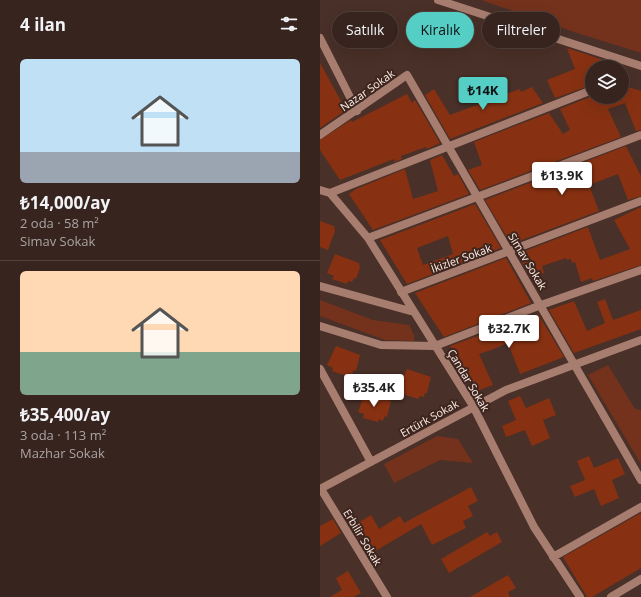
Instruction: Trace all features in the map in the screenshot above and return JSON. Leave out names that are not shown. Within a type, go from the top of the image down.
[{"type":"street","points":[[438,0],[610,60]]},
{"type":"street","points":[[320,38],[357,111]]},
{"type":"street","points":[[629,65],[641,66]]},
{"type":"street","name":"Nazar Sokak","points":[[320,135],[357,111],[407,75]]},
{"type":"street","name":"Simav Sokak","points":[[407,75],[477,198],[575,363],[641,480]]},
{"type":"street","points":[[320,190],[330,193],[585,93]]},
{"type":"street","points":[[368,238],[641,135]]},
{"type":"street","name":"Çandar Sokak","points":[[330,193],[368,238],[473,406],[534,527],[580,597]]},
{"type":"street","name":"İkizler Sokak","points":[[401,292],[641,201]]},
{"type":"street","points":[[320,326],[381,345],[435,346],[541,305],[641,270]]},
{"type":"street","points":[[320,286],[414,312]]},
{"type":"street","name":"Ertürk Sokak","points":[[320,489],[473,406],[506,390],[575,363],[641,340]]},
{"type":"street","points":[[320,369],[371,462]]},
{"type":"street","name":"Erbilir Sokak","points":[[320,489],[387,597]]},
{"type":"street","points":[[553,556],[641,507]]},
{"type":"street","points":[[611,597],[641,579]]},
{"type":"shaded area","points":[[481,0],[641,0],[641,53],[560,27],[560,12],[516,12]]},
{"type":"shaded area","points":[[320,300],[373,320],[409,325],[414,335],[414,341],[385,340],[320,316]]},
{"type":"shaded area","points":[[608,365],[635,409],[641,410],[641,464],[588,375]]},
{"type":"shaded area","points":[[437,436],[458,439],[473,463],[440,460],[394,483],[384,464]]},
{"type":"building","points":[[567,48],[604,60],[585,60],[585,87],[555,98],[547,80],[575,69]]},
{"type":"building","points":[[320,63],[346,110],[320,128]]},
{"type":"building","points":[[532,87],[543,103],[450,139],[425,95],[434,89],[450,115],[520,89],[521,92]]},
{"type":"building","points":[[629,87],[641,91],[641,130],[636,131],[625,104],[629,104]]},
{"type":"building","points":[[407,94],[412,103],[415,100],[440,143],[427,149],[426,147],[401,156],[402,159],[392,163],[395,161],[394,159],[340,180],[320,150],[320,140],[351,120],[352,122]]},
{"type":"building","points":[[585,99],[585,104],[622,104],[608,109],[621,137],[480,190],[468,170],[482,165],[474,142],[549,113],[563,134],[570,130],[560,109]]},
{"type":"building","points":[[626,146],[641,176],[641,196],[628,200],[618,174],[589,185],[599,211],[511,244],[485,200]]},
{"type":"building","points":[[442,155],[454,176],[458,174],[469,194],[373,230],[349,194],[356,189],[405,169],[413,199],[438,191],[430,160]]},
{"type":"building","points":[[475,204],[501,248],[407,284],[380,240]],"holes":[[[448,236],[453,254],[423,265],[417,248]]]},
{"type":"building","points":[[641,207],[641,265],[593,281],[592,278],[581,282],[575,262],[572,263],[571,259],[567,260],[566,258],[542,266],[544,273],[531,278],[517,254],[588,227],[600,260],[630,249],[614,220]]},
{"type":"building","points":[[320,221],[334,226],[335,231],[328,250],[320,247]]},
{"type":"building","points":[[335,254],[359,263],[360,268],[356,279],[354,278],[352,282],[348,281],[347,284],[332,279],[334,276],[327,273]]},
{"type":"building","points":[[506,258],[531,303],[444,337],[415,293]]},
{"type":"building","points":[[605,299],[613,320],[641,310],[641,329],[574,353],[549,310],[574,301],[587,331],[605,323],[597,302]]},
{"type":"building","points":[[538,314],[564,357],[520,374],[508,343],[479,354],[493,385],[477,391],[468,372],[466,372],[450,346]]},
{"type":"building","points":[[336,346],[360,355],[356,371],[354,370],[352,374],[348,373],[347,376],[332,371],[333,368],[327,365]]},
{"type":"building","points":[[407,369],[431,377],[427,393],[425,393],[424,397],[420,396],[418,399],[397,392]]},
{"type":"building","points":[[368,393],[391,401],[387,417],[385,416],[383,421],[379,419],[378,422],[363,418],[364,414],[358,412],[364,395]]},
{"type":"building","points":[[520,396],[526,408],[549,398],[556,415],[543,420],[550,438],[532,446],[525,430],[506,437],[502,426],[516,420],[508,401]]},
{"type":"building","points":[[589,456],[594,468],[618,458],[625,474],[612,480],[619,498],[601,506],[594,489],[575,497],[570,486],[585,480],[577,461]]},
{"type":"building","points":[[471,487],[478,501],[468,506],[473,516],[463,521],[466,528],[432,545],[421,524],[372,553],[355,525],[371,515],[379,529],[400,516],[404,523]]},
{"type":"building","points":[[641,513],[641,568],[592,597],[587,597],[563,557]]},
{"type":"building","points":[[333,519],[341,533],[320,546],[320,526]]},
{"type":"building","points":[[487,532],[490,536],[497,532],[502,542],[449,573],[441,559]]},
{"type":"building","points":[[348,571],[361,593],[353,597],[330,597],[342,590],[336,578]]},
{"type":"building","points":[[508,575],[516,588],[508,592],[510,597],[470,597]]}]
